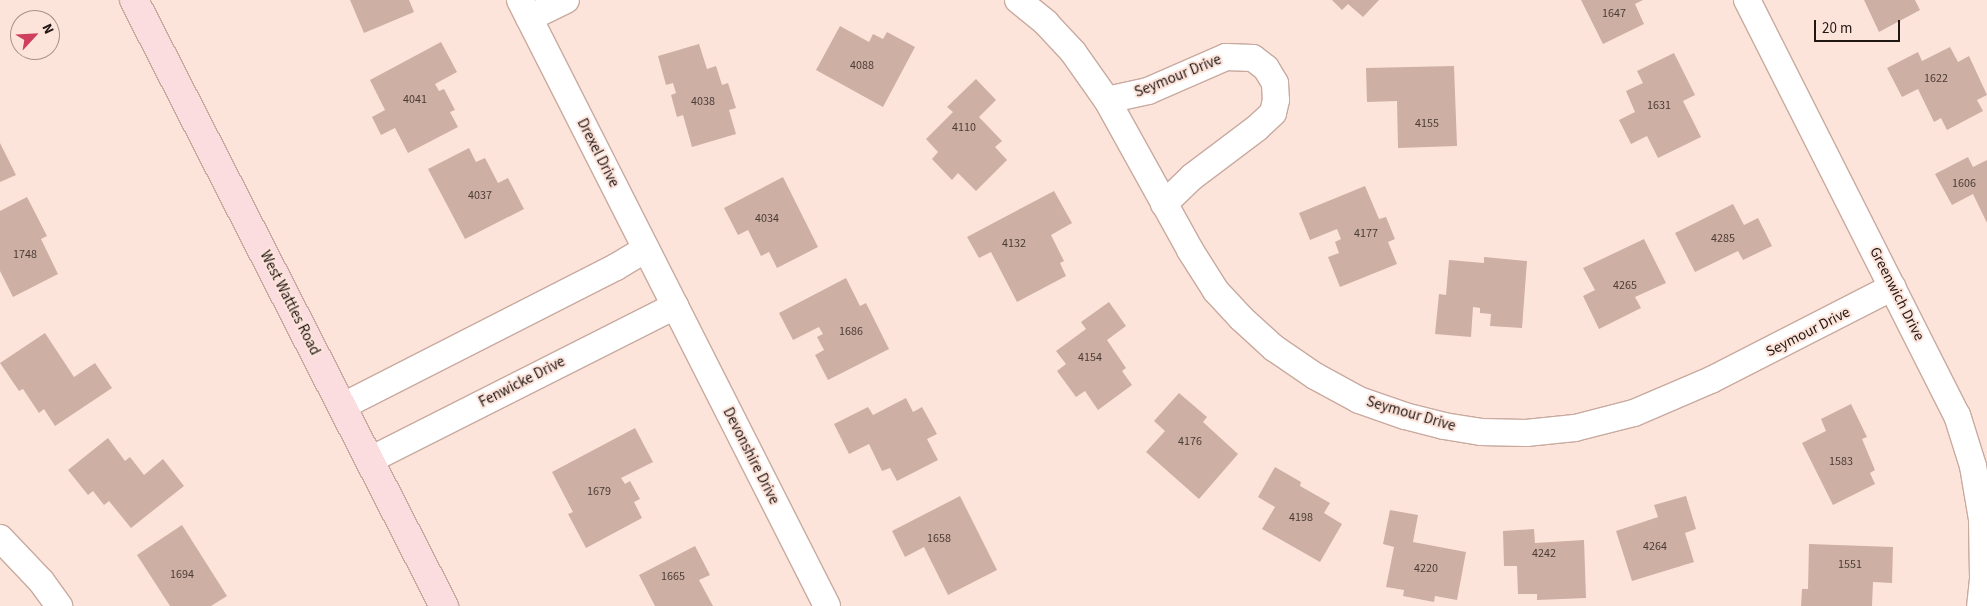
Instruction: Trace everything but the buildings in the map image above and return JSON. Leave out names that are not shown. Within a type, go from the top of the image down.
[{"type":"street","name":"West Wattles Road","points":[[134,0],[444,606]]},
{"type":"street","points":[[525,9],[566,0]]},
{"type":"street","name":"Seymour Drive","points":[[1018,0],[1046,23],[1073,52],[1107,100],[1164,204],[1216,291],[1241,318],[1274,348],[1316,376],[1359,400],[1436,424],[1481,432],[1526,433],[1575,428],[1634,413],[1711,380],[1893,287]]},
{"type":"street","name":"Greenwich Drive","points":[[1747,0],[1957,415],[1973,466],[1982,519],[1983,579],[1980,606]]},
{"type":"street","name":"Drexel Drive","points":[[525,9],[675,306]]},
{"type":"street","name":"Seymour Drive","points":[[1107,100],[1148,91],[1226,57],[1254,58],[1266,68],[1275,83],[1276,100],[1273,113],[1257,128],[1192,177],[1164,204]]},
{"type":"street","points":[[343,406],[616,267],[646,249]]},
{"type":"street","name":"Fenwicke Drive","points":[[370,460],[675,306]]},
{"type":"street","name":"Devonshire Drive","points":[[675,306],[827,606]]},
{"type":"street","points":[[0,538],[41,581],[58,606]]}]
